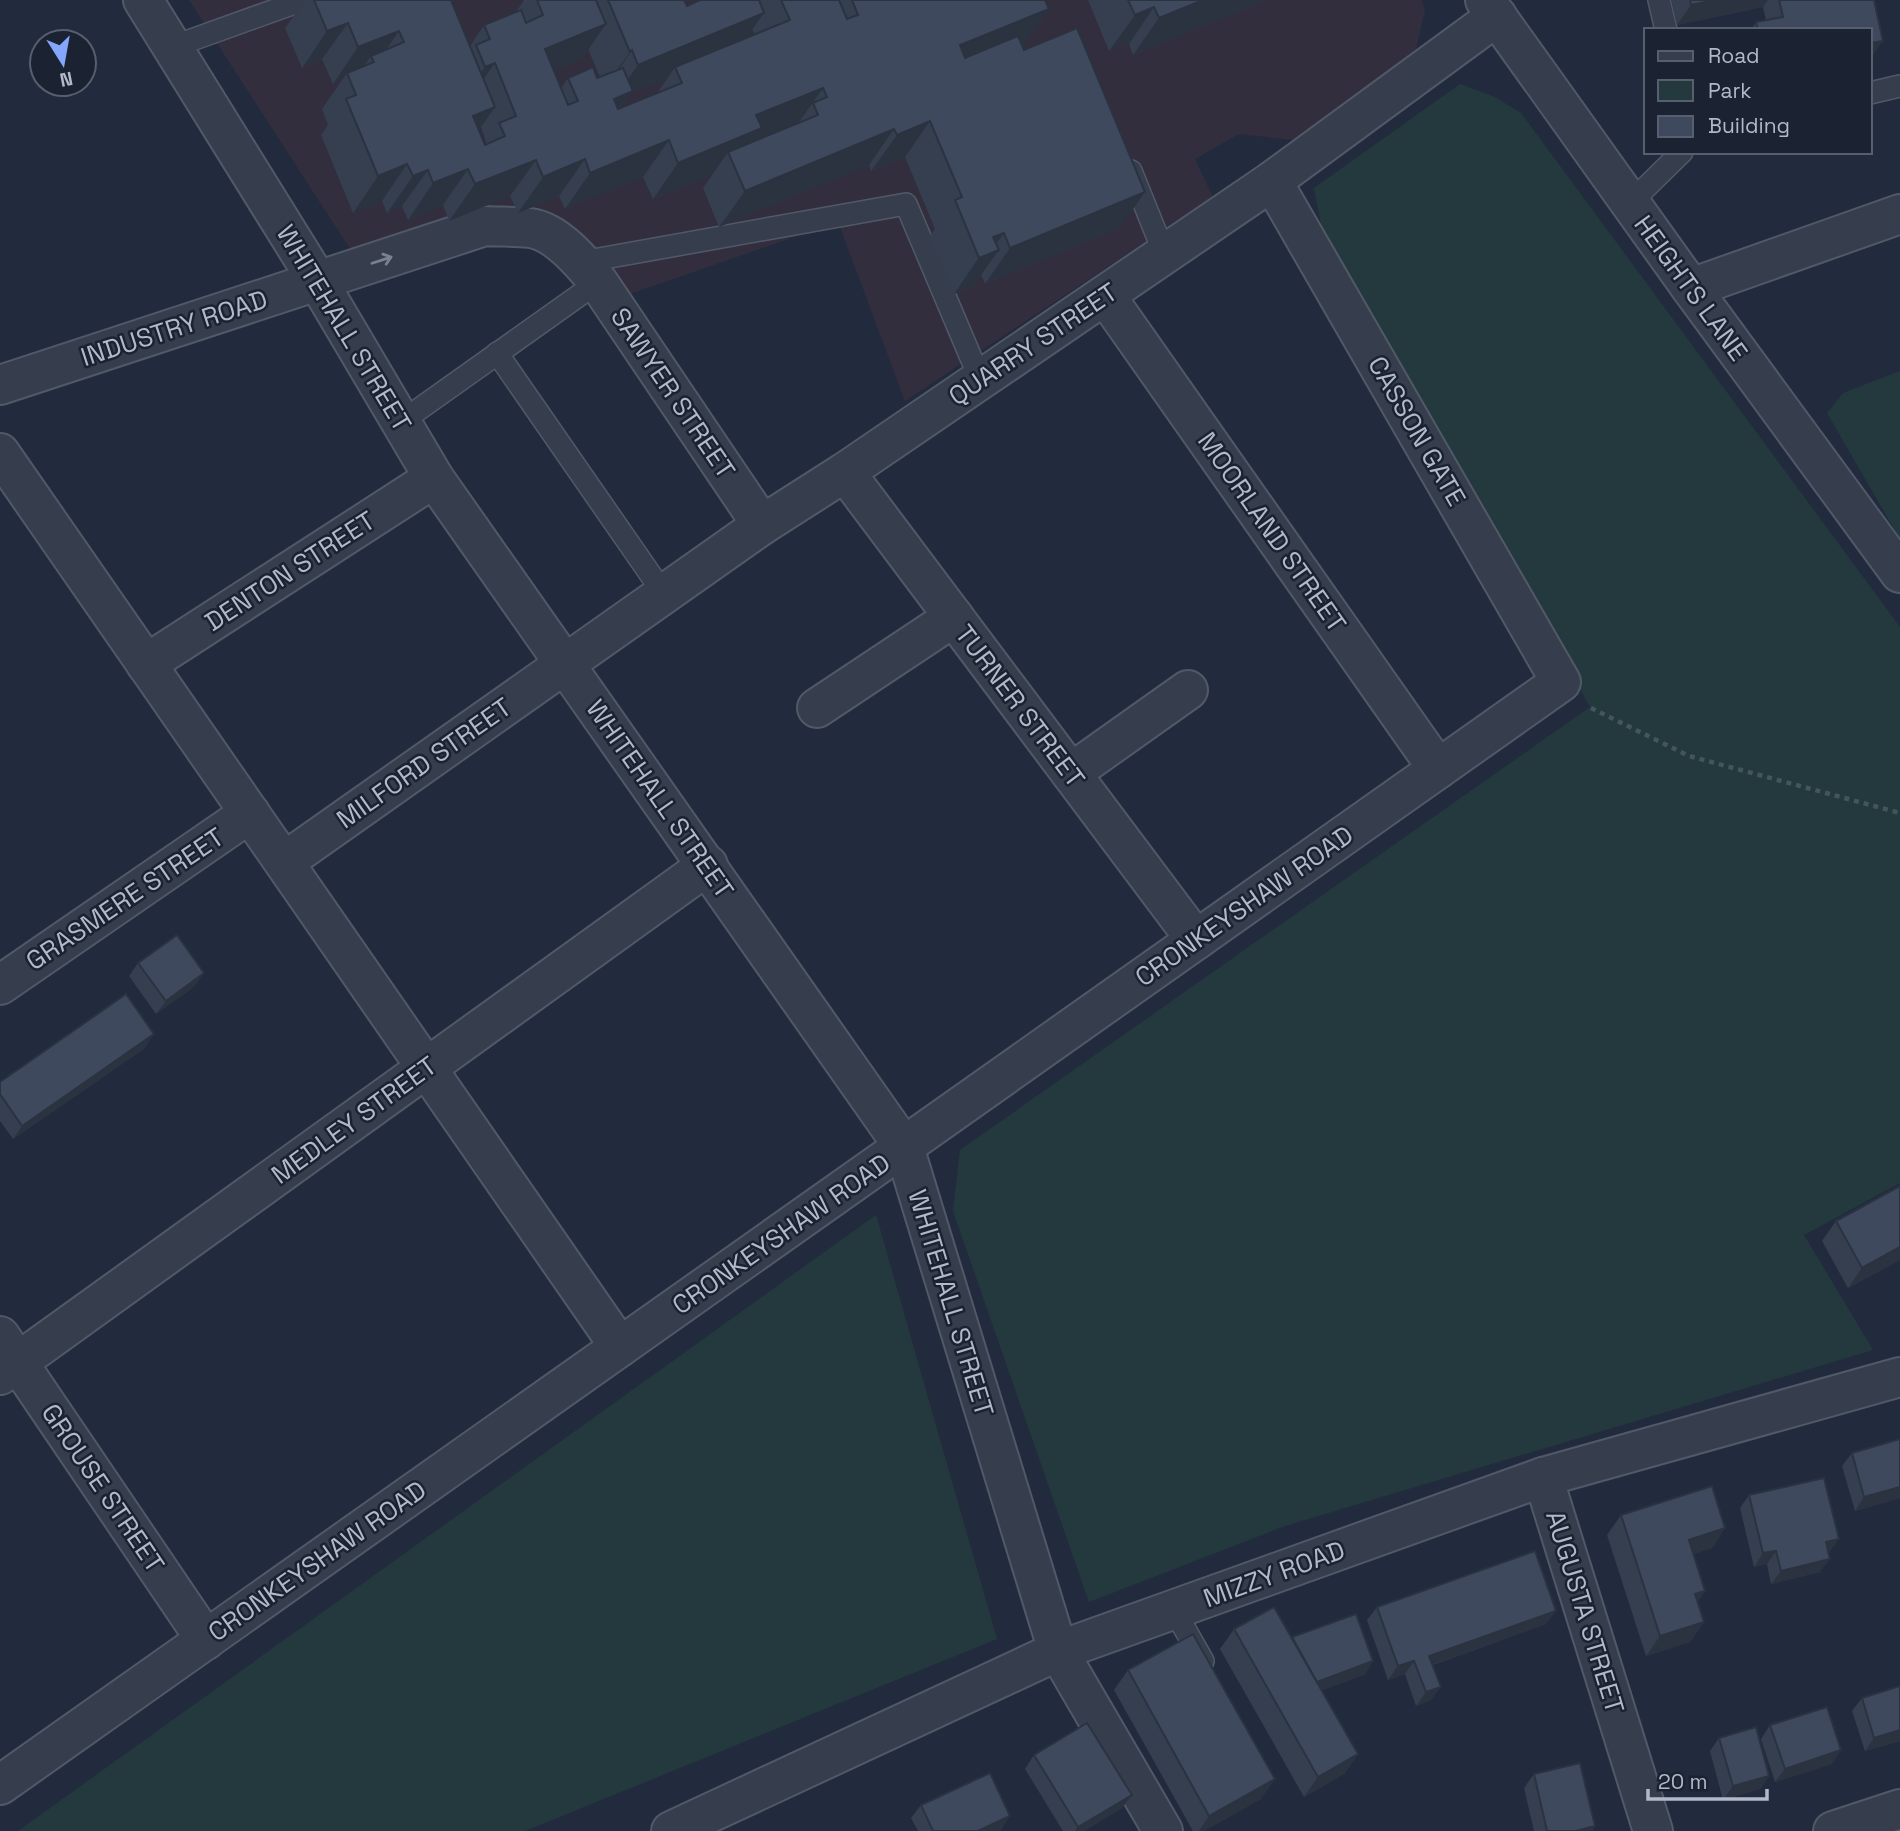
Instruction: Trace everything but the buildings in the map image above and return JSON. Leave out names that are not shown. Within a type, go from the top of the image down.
[{"type":"street","name":"WHITEHALL STREET","points":[[143,0],[317,281],[434,478],[904,1147],[1058,1651],[1163,1831]]},
{"type":"street","name":"QUARRY STREET","points":[[564,664],[762,525],[845,472],[1272,181],[1491,8]]},
{"type":"street","name":"HEIGHTS LANE","points":[[1491,8],[1690,288],[1880,542],[1900,573]]},
{"type":"street","name":"CASSON GATE","points":[[1272,181],[1561,682]]},
{"type":"street","points":[[1690,288],[1900,214]]},
{"type":"street","name":"INDUSTRY ROAD","points":[[0,385],[485,226],[533,228],[557,241],[590,272]]},
{"type":"street","name":"SAWYER STREET","points":[[590,272],[762,525]]},
{"type":"street","name":"MOORLAND STREET","points":[[1105,295],[1438,769]]},
{"type":"street","name":"TURNER STREET","points":[[845,472],[1196,940]]},
{"type":"street","points":[[6,473],[146,663],[620,1347]]},
{"type":"street","name":"DENTON STREET","points":[[146,663],[434,478]]},
{"type":"street","points":[[817,708],[954,617]]},
{"type":"street","name":"MILFORD STREET","points":[[284,862],[564,664]]},
{"type":"street","name":"CRONKEYSHAW ROAD","points":[[0,1785],[1561,682]]},
{"type":"street","points":[[1071,773],[1188,690]]},
{"type":"street","name":"GRASMERE STREET","points":[[0,985],[250,814]]},
{"type":"street","name":"MEDLEY STREET","points":[[6,1358],[427,1068],[708,865]]},
{"type":"street","name":"GROUSE STREET","points":[[6,1358],[206,1640]]},
{"type":"street","name":"MIZZY ROAD","points":[[671,1831],[1058,1651],[1543,1477],[1900,1377]]},
{"type":"street","name":"AUGUSTA STREET","points":[[1543,1477],[1653,1831]]},
{"type":"street","points":[[1833,1831],[1900,1809]]},
{"type":"lane","points":[[172,47],[303,0]]},
{"type":"lane","points":[[1659,0],[1666,28]]},
{"type":"lane","points":[[1872,93],[1900,86]]},
{"type":"lane","points":[[1124,153],[1164,253]]},
{"type":"lane","points":[[1630,203],[1680,154]]},
{"type":"lane","points":[[401,422],[497,353],[590,272],[906,204],[980,379]]},
{"type":"lane","points":[[497,353],[664,594]]},
{"type":"lane","points":[[1174,1609],[1214,1681]]},
{"type":"path","points":[[1561,682],[1590,707],[1689,756],[1900,813]]},
{"type":"shaded area","points":[[189,0],[1421,0],[1425,10],[1413,61],[1294,140],[1239,134],[1195,159],[1213,197],[905,401],[838,222],[627,295],[547,224],[367,275]]},
{"type":"green space","points":[[1460,84],[1495,97],[1521,113],[1900,627],[1900,1183],[1804,1235],[1873,1350],[1285,1526],[1089,1602],[953,1211],[960,1150],[1590,707],[1322,229],[1314,188]]},
{"type":"green space","points":[[1900,371],[1900,539],[1827,413],[1843,393]]},
{"type":"green space","points":[[876,1215],[997,1639],[525,1831],[18,1831]]}]
